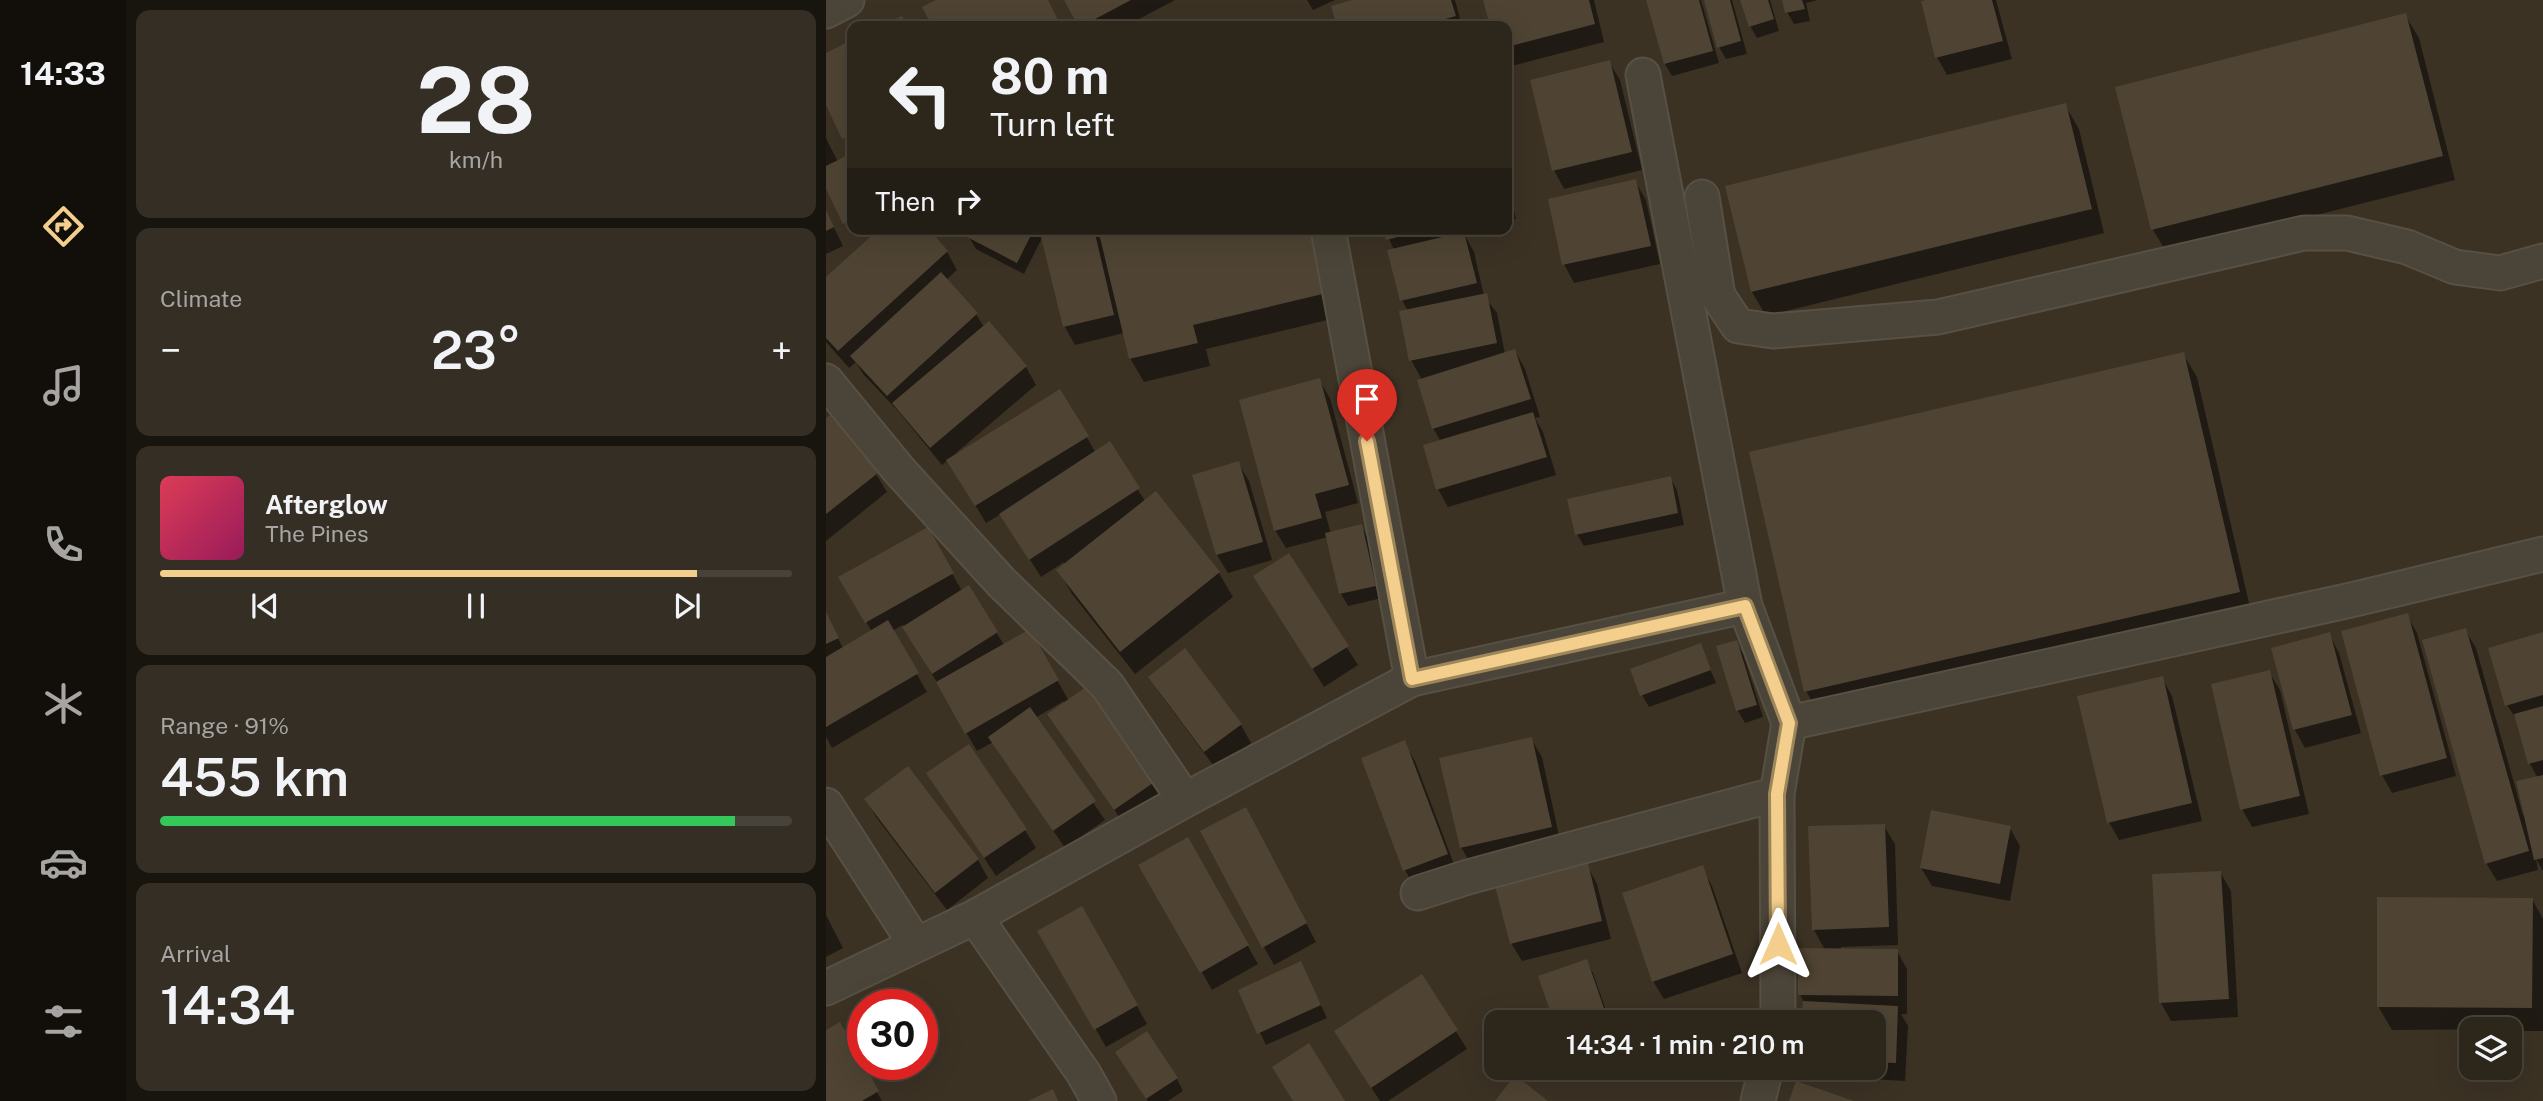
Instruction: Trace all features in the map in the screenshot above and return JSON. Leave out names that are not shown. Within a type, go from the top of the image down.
[{"type":"street","points":[[826,11],[847,0]]},
{"type":"street","points":[[1643,75],[1745,606],[1789,723],[1777,794],[1778,1010]]},
{"type":"street","points":[[1702,197],[1718,296],[1738,326],[1773,331],[1938,317],[2304,233],[2347,233],[2407,247],[2455,267],[2500,273],[2543,261]]},
{"type":"street","points":[[1329,235],[1412,679]]},
{"type":"street","points":[[826,381],[899,470],[1002,583],[1107,685],[1185,800]]},
{"type":"street","points":[[1789,723],[2351,600],[2543,554]]},
{"type":"street","points":[[826,988],[975,917],[1185,800],[1412,679],[1745,606]]},
{"type":"street","points":[[1418,893],[1468,877],[1777,794]]},
{"type":"street","points":[[826,805],[916,945]]},
{"type":"street","points":[[975,917],[1084,1074],[1099,1101]]},
{"type":"street","points":[[1758,1101],[1763,1080]]},
{"type":"building","points":[[936,0],[1048,0],[1058,21],[929,21],[922,7]]},
{"type":"building","points":[[1064,0],[1131,0],[1091,21],[1075,21]]},
{"type":"building","points":[[1352,0],[1451,0],[1456,16],[1438,21],[1336,21],[1331,6]]},
{"type":"building","points":[[1483,0],[1589,0],[1595,24],[1512,46],[1512,21],[1489,21]]},
{"type":"building","points":[[1646,0],[1699,0],[1713,51],[1664,64]]},
{"type":"building","points":[[1704,0],[1730,0],[1741,41],[1717,48]]},
{"type":"building","points":[[1740,0],[1768,0],[1774,19],[1749,27]]},
{"type":"building","points":[[1782,0],[1802,0],[1805,9],[1785,13]]},
{"type":"building","points":[[1992,0],[2003,41],[1935,58],[1921,1]]},
{"type":"building","points":[[2406,13],[2443,156],[2151,230],[2115,87]]},
{"type":"building","points":[[902,16],[904,21],[891,21]]},
{"type":"building","points":[[847,42],[847,136],[842,139],[826,105],[826,53]]},
{"type":"building","points":[[1610,60],[1632,152],[1552,171],[1530,80]]},
{"type":"building","points":[[2066,103],[2092,209],[1751,292],[1725,186]]},
{"type":"building","points":[[847,156],[847,222],[843,224],[826,189],[826,166]]},
{"type":"building","points":[[1636,179],[1651,246],[1562,265],[1548,199]]},
{"type":"building","points":[[826,210],[834,227],[826,231]]},
{"type":"building","points":[[872,235],[934,235],[948,251],[838,351],[826,338],[826,277]]},
{"type":"building","points":[[968,235],[1031,235],[1017,263],[967,237]]},
{"type":"building","points":[[1040,235],[1095,235],[1114,315],[1063,327]]},
{"type":"building","points":[[1099,235],[1313,235],[1327,293],[1193,325],[1198,343],[1129,359]]},
{"type":"building","points":[[1385,235],[1406,235],[1386,240]]},
{"type":"building","points":[[1451,235],[1465,235],[1477,283],[1400,301],[1387,250]]},
{"type":"building","points":[[941,272],[978,313],[887,396],[850,356]]},
{"type":"building","points":[[1487,293],[1497,343],[1409,361],[1399,311]]},
{"type":"building","points":[[989,321],[1027,366],[930,448],[892,403]]},
{"type":"building","points":[[1515,349],[1531,399],[1432,429],[1417,380]]},
{"type":"building","points":[[2184,352],[2240,592],[1804,692],[1749,452]]},
{"type":"building","points":[[1320,378],[1349,485],[1315,494],[1322,518],[1274,531],[1239,400]]},
{"type":"building","points":[[1060,389],[1089,436],[975,506],[946,460]]},
{"type":"building","points":[[1533,412],[1547,457],[1436,490],[1423,445]]},
{"type":"building","points":[[831,414],[878,473],[826,514],[826,418]]},
{"type":"building","points":[[1110,441],[1140,488],[1029,560],[999,514]]},
{"type":"building","points":[[1239,461],[1263,542],[1216,555],[1192,475]]},
{"type":"building","points":[[1671,476],[1678,513],[1575,535],[1567,499]]},
{"type":"building","points":[[1156,491],[1220,572],[1120,652],[1056,570]]},
{"type":"building","points":[[1362,524],[1376,586],[1339,594],[1325,533]]},
{"type":"building","points":[[928,527],[954,573],[865,623],[838,577]]},
{"type":"building","points":[[1289,553],[1349,646],[1312,669],[1253,576]]},
{"type":"building","points":[[969,585],[998,632],[932,674],[902,627]]},
{"type":"building","points":[[826,612],[839,638],[826,644]]},
{"type":"building","points":[[2408,613],[2447,758],[2380,776],[2341,631]]},
{"type":"building","points":[[888,620],[919,673],[826,727],[826,657]]},
{"type":"building","points":[[2466,628],[2529,851],[2485,864],[2422,640]]},
{"type":"building","points":[[1030,629],[1059,680],[965,734],[936,682]]},
{"type":"building","points":[[2330,632],[2352,715],[2293,730],[2271,648]]},
{"type":"building","points":[[2543,632],[2543,695],[2505,706],[2488,648]]},
{"type":"building","points":[[1737,640],[1757,705],[1736,711],[1716,646]]},
{"type":"building","points":[[1701,643],[1711,670],[1640,696],[1630,669]]},
{"type":"building","points":[[1185,648],[1242,724],[1204,752],[1148,677]]},
{"type":"building","points":[[2270,670],[2300,796],[2240,810],[2211,684]]},
{"type":"building","points":[[2163,676],[2192,803],[2107,823],[2077,696]]},
{"type":"building","points":[[1096,680],[1163,776],[1114,810],[1047,714]]},
{"type":"building","points":[[2543,706],[2543,760],[2528,764],[2514,714]]},
{"type":"building","points":[[1030,707],[1096,801],[1053,831],[988,737]]},
{"type":"building","points":[[1532,737],[1552,827],[1460,848],[1439,758]]},
{"type":"building","points":[[1405,740],[1448,854],[1403,871],[1361,758]]},
{"type":"building","points":[[969,744],[1027,829],[984,858],[926,773]]},
{"type":"building","points":[[908,766],[979,859],[935,893],[864,799]]},
{"type":"building","points":[[2543,775],[2543,858],[2534,860],[2516,781]]},
{"type":"building","points":[[1246,807],[1307,923],[1262,948],[1200,831]]},
{"type":"building","points":[[1931,810],[2011,826],[2000,884],[1920,868]]},
{"type":"building","points":[[1885,824],[1889,927],[1812,930],[1808,826]]},
{"type":"building","points":[[1188,837],[1249,945],[1200,973],[1138,865]]},
{"type":"building","points":[[1588,863],[1602,921],[1510,944],[1495,886]]},
{"type":"building","points":[[1703,865],[1733,954],[1652,982],[1622,893]]},
{"type":"building","points":[[2221,871],[2229,999],[2159,1003],[2152,874]]},
{"type":"building","points":[[2377,897],[2533,898],[2532,1008],[2377,1007]]},
{"type":"building","points":[[1082,906],[1138,1005],[1094,1030],[1037,931]]},
{"type":"building","points":[[1798,948],[1898,949],[1898,996],[1798,995]]},
{"type":"building","points":[[1587,959],[1605,1010],[1550,1010],[1538,976]]},
{"type":"building","points":[[1301,961],[1321,1005],[1257,1034],[1238,990]]},
{"type":"building","points":[[1422,974],[1458,1030],[1371,1088],[1334,1031]]},
{"type":"building","points":[[1803,1001],[1898,1006],[1896,1063],[1886,1063],[1886,1010],[1803,1010]]},
{"type":"building","points":[[840,1022],[847,1034],[847,1080],[873,1080],[879,1091],[862,1101],[826,1101],[826,1030]]},
{"type":"building","points":[[1147,1031],[1178,1078],[1146,1099],[1115,1052]]},
{"type":"building","points":[[1309,1043],[1345,1101],[1293,1101],[1272,1067]]},
{"type":"building","points":[[1511,1080],[1521,1080],[1548,1101],[1495,1101]]},
{"type":"building","points":[[1796,1081],[1854,1101],[1789,1101]]},
{"type":"building","points":[[1053,1089],[1058,1101],[1028,1101]]},
{"type":"route","points":[[1367,441],[1412,679],[1745,606],[1789,723],[1777,794],[1778,944]]}]
